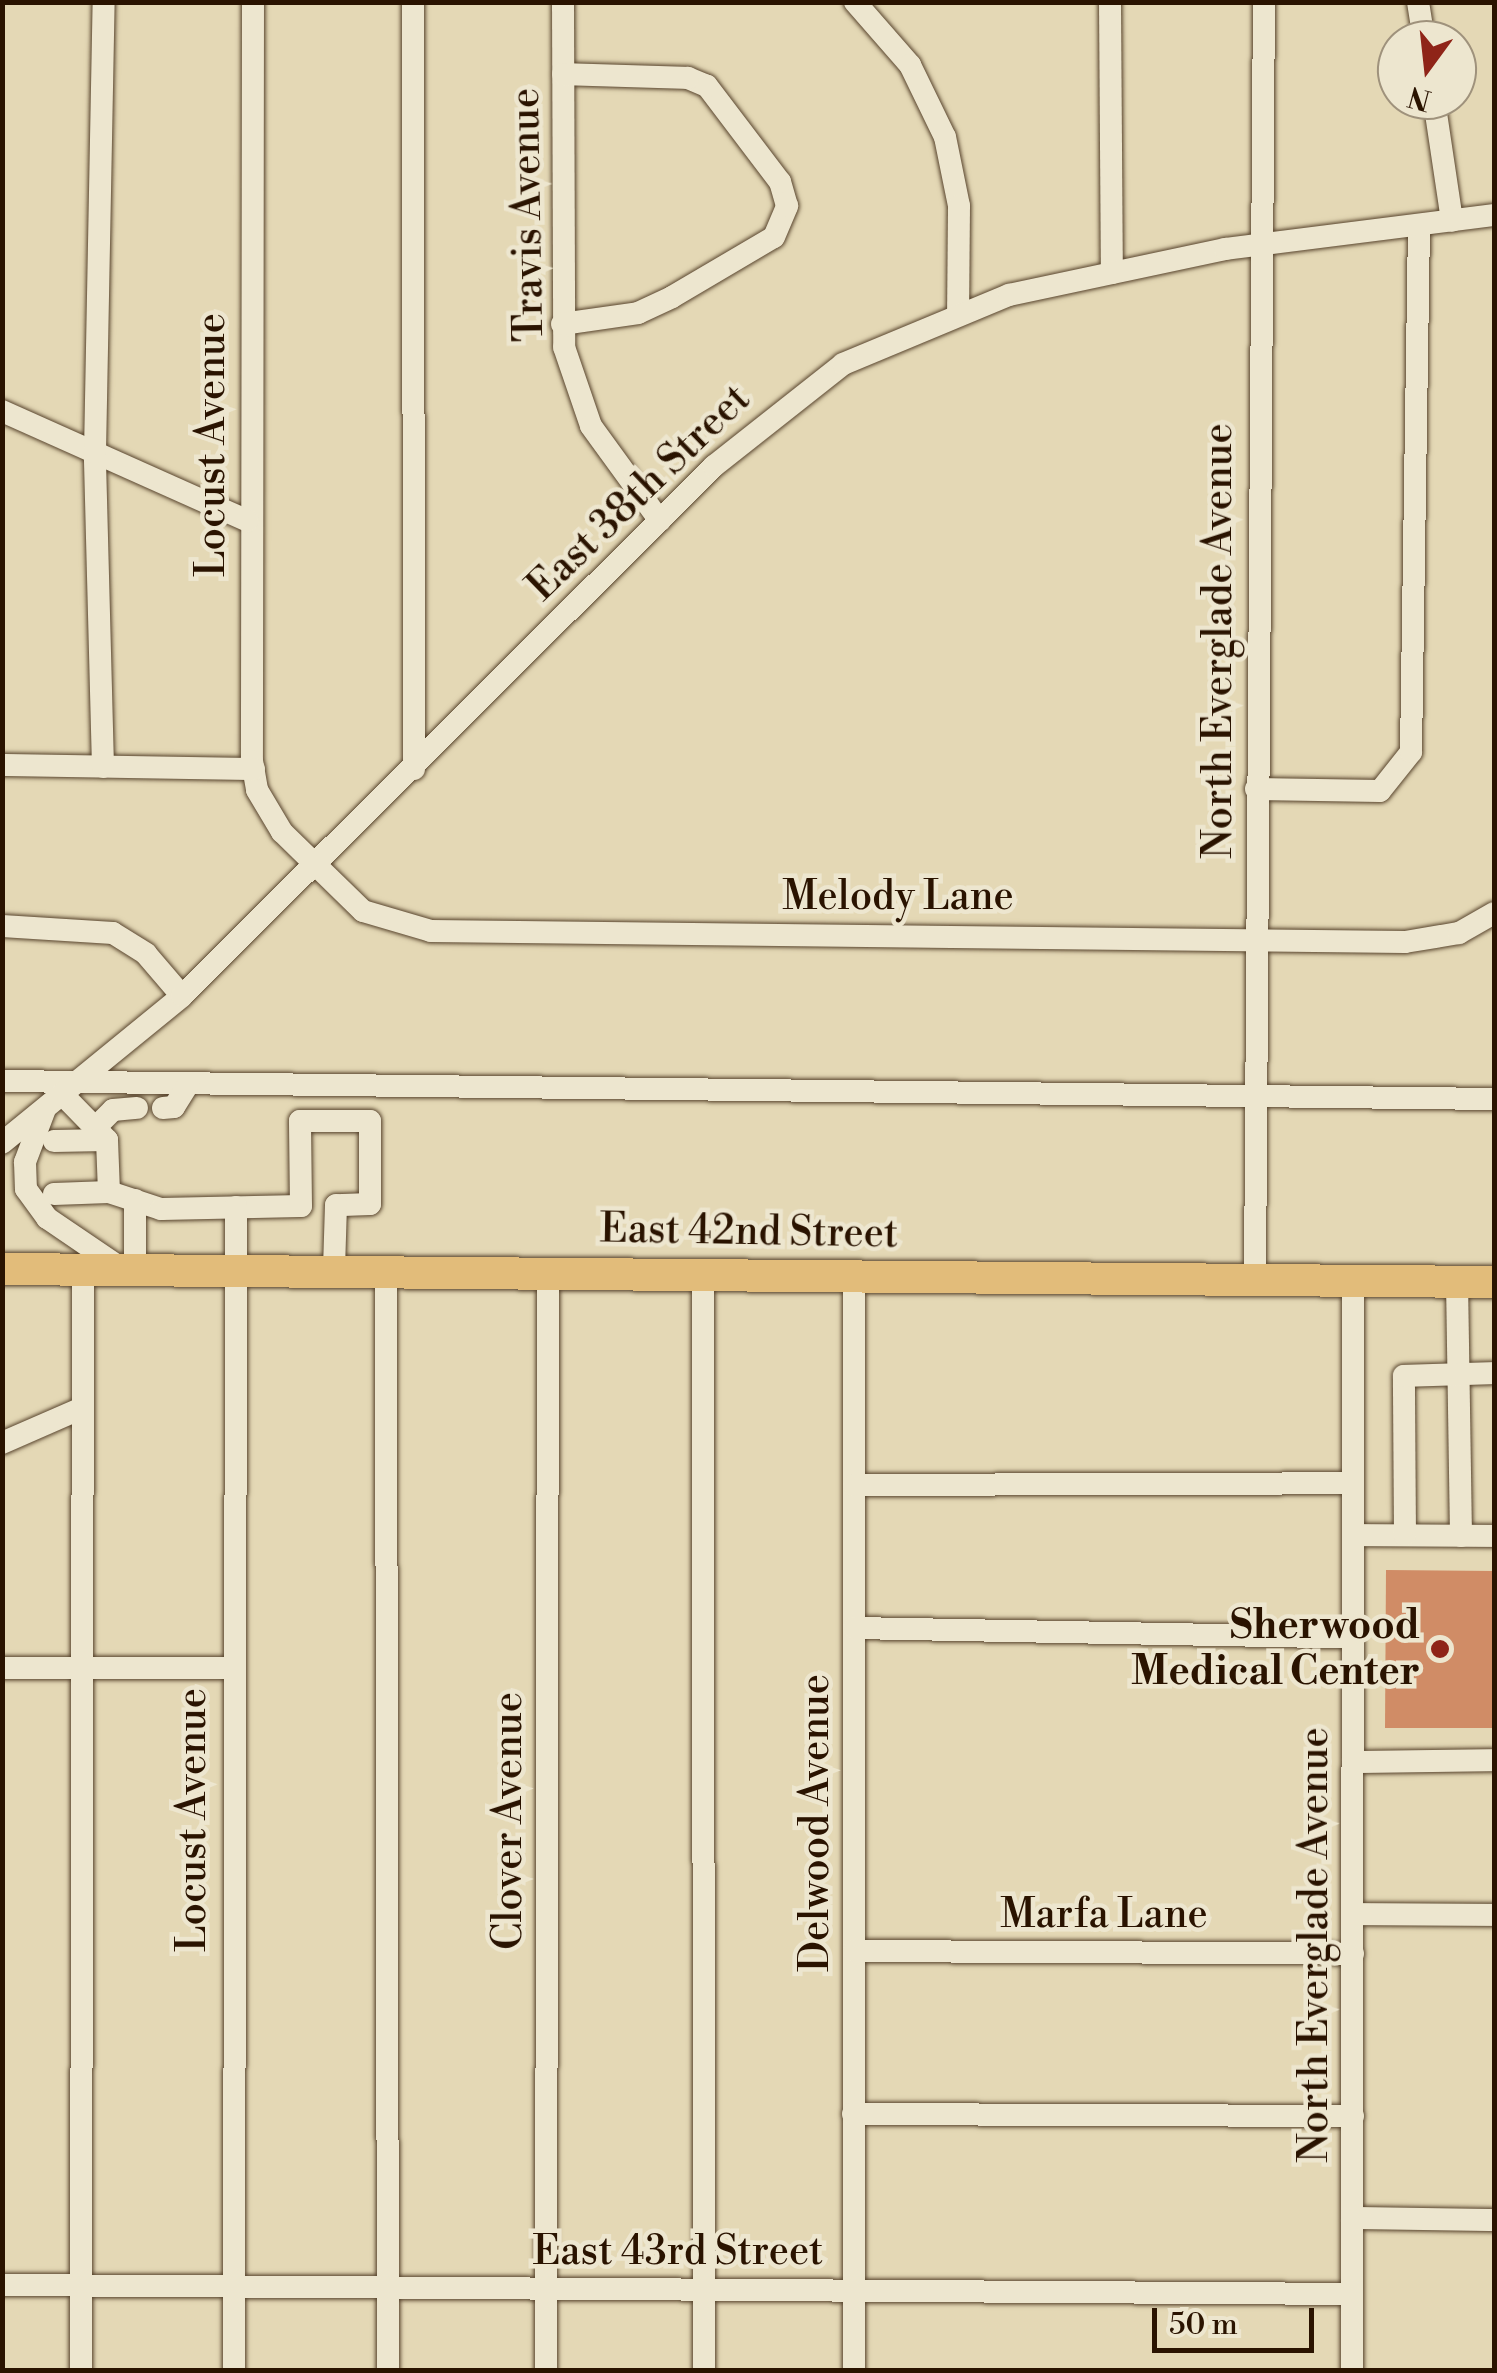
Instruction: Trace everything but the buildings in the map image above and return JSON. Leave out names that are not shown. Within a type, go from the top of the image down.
[{"type":"highway","name":"East 42nd Street","points":[[2,1269],[1494,1282]]},
{"type":"street","points":[[103,766],[95,452],[104,2]]},
{"type":"street","name":"Locust Avenue","points":[[253,2],[248,520],[254,769],[265,808],[316,867]]},
{"type":"street","points":[[413,2],[414,768]]},
{"type":"street","name":"Travis Avenue","points":[[564,2],[562,324],[574,388],[591,426],[660,521]]},
{"type":"street","points":[[855,2],[910,65],[946,137],[959,206],[958,312]]},
{"type":"street","points":[[1110,2],[1112,273]]},
{"type":"street","name":"North Everglade Avenue","points":[[1256,1280],[1258,245],[1264,2]]},
{"type":"street","points":[[562,324],[638,313],[672,296],[774,237],[787,206],[780,182],[707,86],[688,78],[563,74]]},
{"type":"street","points":[[1437,120],[1452,221]]},
{"type":"street","name":"East 38th Street","points":[[2,1143],[182,996],[760,423],[829,374],[958,312],[1112,273],[1258,245],[1494,215]]},
{"type":"street","points":[[1256,790],[1380,791],[1412,752],[1419,225]]},
{"type":"street","points":[[2,411],[248,520]]},
{"type":"street","points":[[2,765],[254,769]]},
{"type":"street","name":"Melody Lane","points":[[316,867],[377,919],[431,931],[1432,940],[1494,913]]},
{"type":"street","points":[[2,926],[114,933],[146,954],[182,996]]},
{"type":"street","points":[[2,1081],[61,1094],[119,1082],[1256,1093],[1494,1099]]},
{"type":"street","points":[[119,1082],[150,1108]]},
{"type":"street","points":[[109,1192],[101,1134],[112,1110],[174,1107],[190,1083]]},
{"type":"street","points":[[299,1084],[301,1206]]},
{"type":"street","points":[[61,1094],[101,1134]]},
{"type":"street","points":[[61,1094],[25,1162],[26,1190],[47,1218],[128,1269],[135,1200]]},
{"type":"street","points":[[54,1194],[109,1192],[161,1209],[370,1204],[370,1121],[300,1121]]},
{"type":"street","points":[[54,1142],[101,1134]]},
{"type":"street","points":[[334,1270],[336,1205]]},
{"type":"street","name":"Locust Avenue","points":[[234,2370],[230,1668],[236,1207]]},
{"type":"street","points":[[81,2370],[83,1269]]},
{"type":"street","points":[[386,1270],[388,2370]]},
{"type":"street","name":"Clover Avenue","points":[[546,2370],[548,1272]]},
{"type":"street","points":[[702,1274],[704,2370]]},
{"type":"street","name":"Delwood Avenue","points":[[854,1276],[854,2370]]},
{"type":"street","name":"North Everglade Avenue","points":[[1352,2370],[1353,1280]]},
{"type":"street","points":[[1456,1282],[1460,1536]]},
{"type":"street","points":[[1405,1536],[1403,1380],[1458,1373],[1494,1374]]},
{"type":"street","points":[[2,1443],[82,1408]]},
{"type":"street","points":[[854,1485],[1353,1483]]},
{"type":"street","points":[[1353,1535],[1494,1536]]},
{"type":"street","points":[[854,1628],[1353,1638]]},
{"type":"street","points":[[2,1668],[230,1668]]},
{"type":"street","points":[[1353,1762],[1494,1760]]},
{"type":"street","points":[[1353,1914],[1494,1915]]},
{"type":"street","name":"Marfa Lane","points":[[854,1950],[1353,1954]]},
{"type":"street","points":[[853,2114],[1353,2116]]},
{"type":"street","points":[[1352,2218],[1494,2220]]},
{"type":"street","name":"East 43rd Street","points":[[2,2285],[1352,2294]]},
{"type":"place","name":"Sherwood Medical Center","points":[[1440,1649]]}]
